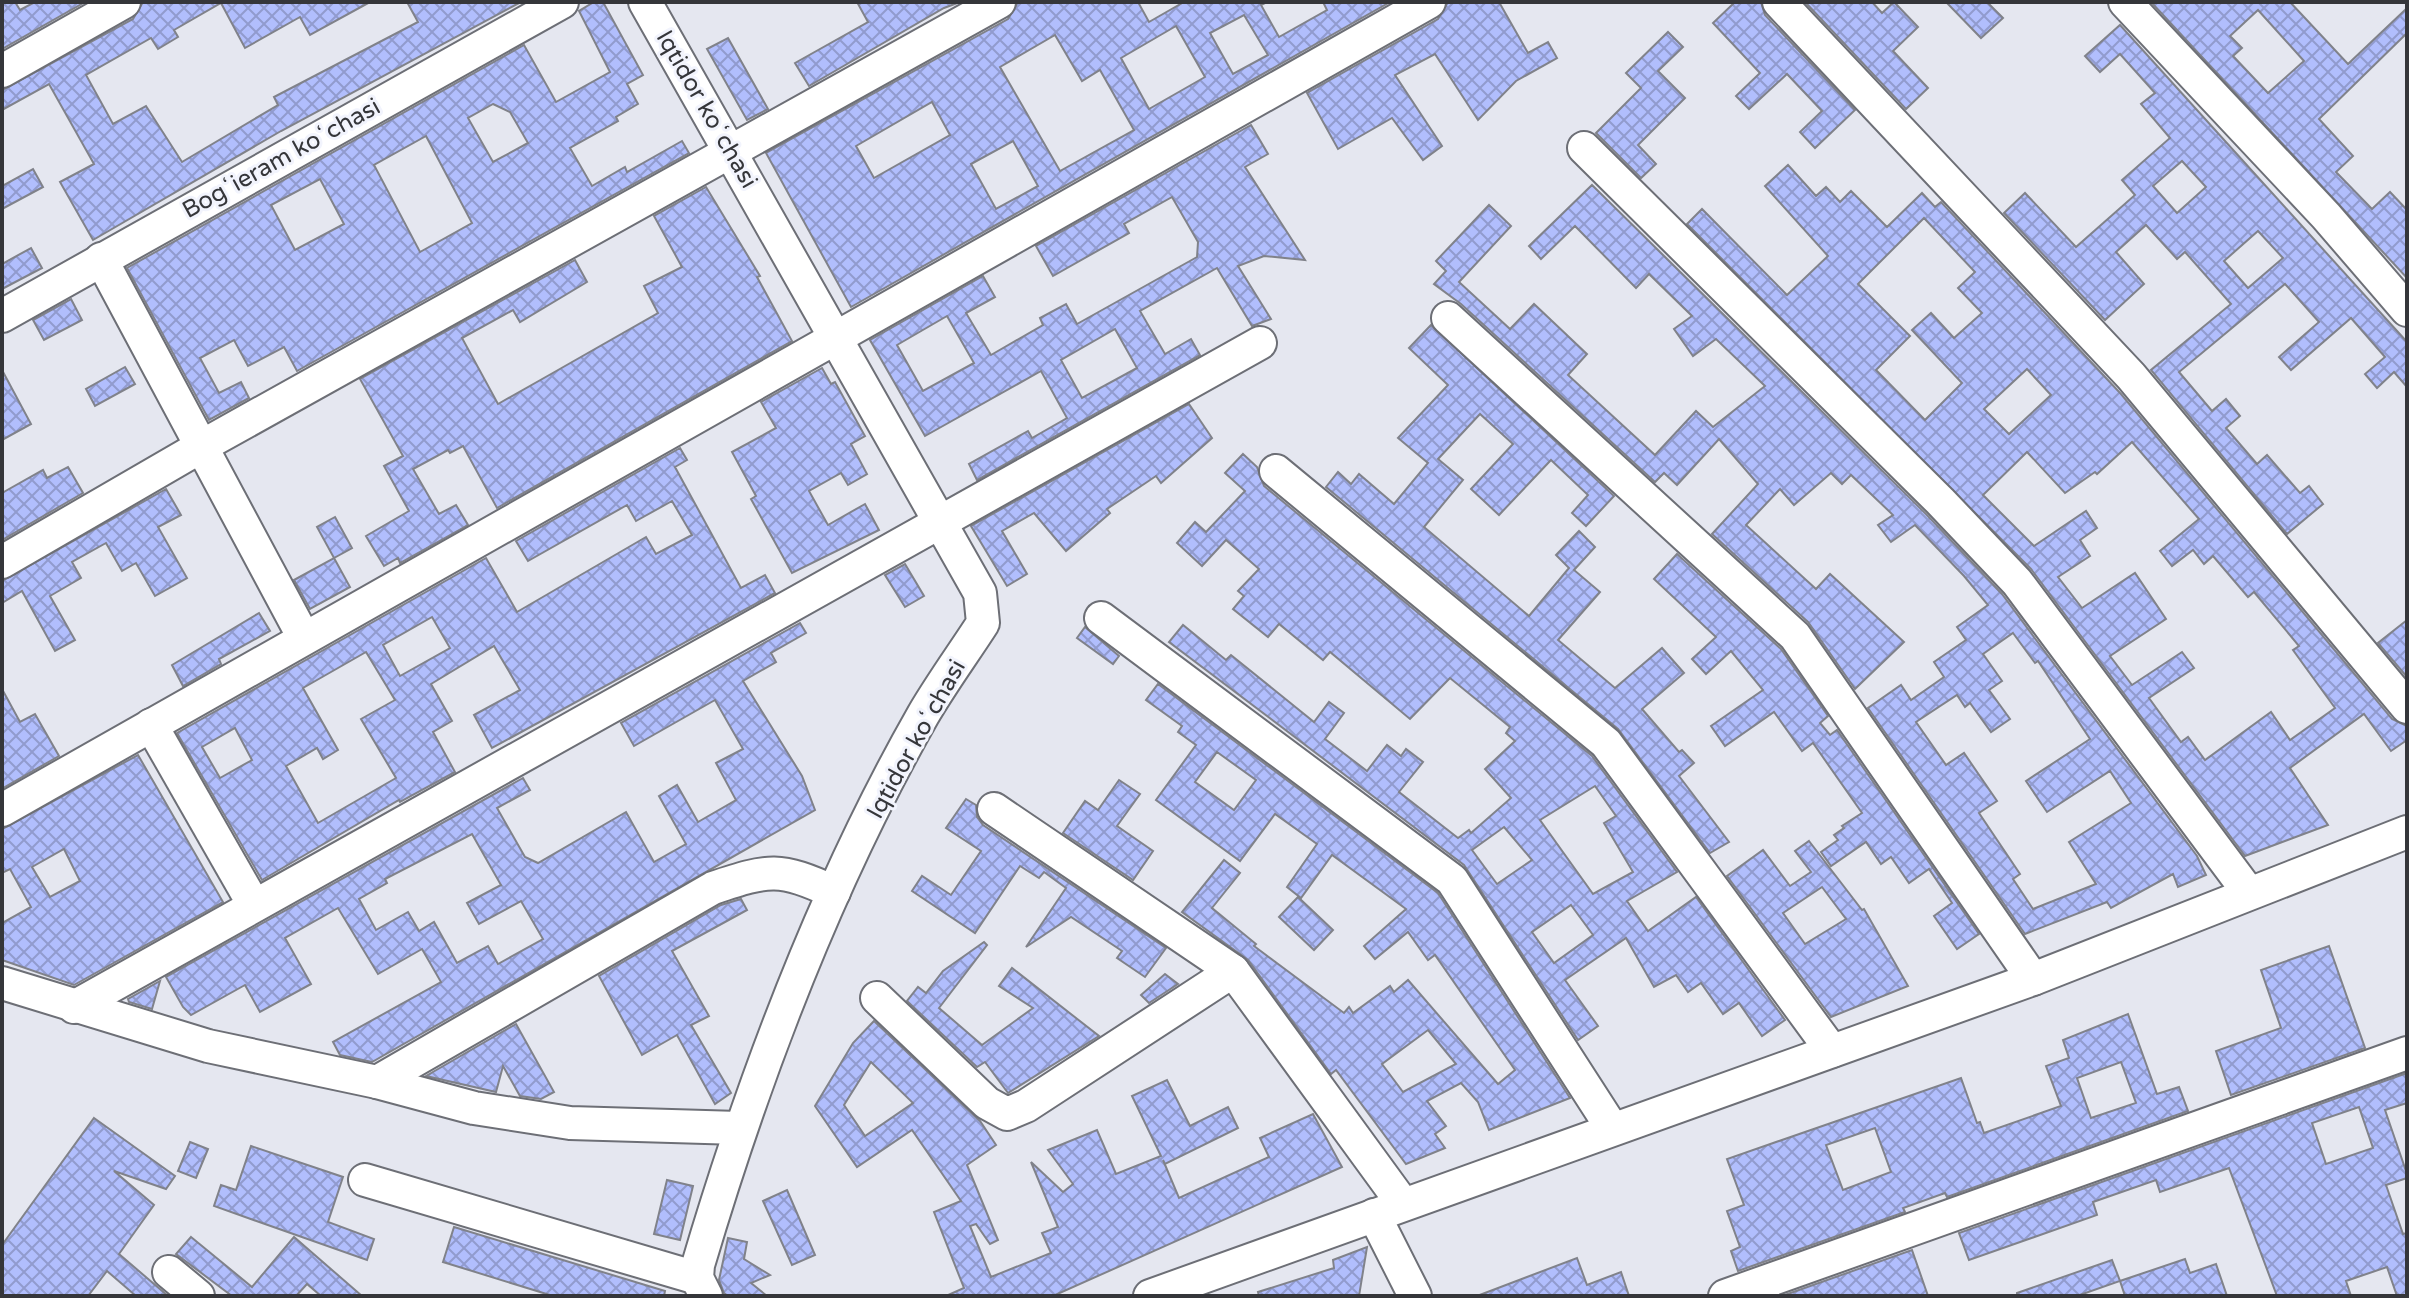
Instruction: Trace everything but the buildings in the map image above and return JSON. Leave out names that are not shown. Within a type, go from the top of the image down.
[{"type":"street","points":[[2,71],[124,2]]},
{"type":"street","name":"Bogʻieram koʻchasi","points":[[2,316],[562,2]]},
{"type":"street","name":"Iqtidor koʻchasi","points":[[645,2],[733,153],[936,522],[980,593],[983,623],[923,715],[834,892],[739,1128],[702,1287]]},
{"type":"street","points":[[2,562],[202,446],[733,153],[999,2]]},
{"type":"street","points":[[2,810],[1429,2]]},
{"type":"street","points":[[1779,2],[2131,376],[2407,707]]},
{"type":"street","points":[[2125,2],[2326,216],[2407,310]]},
{"type":"street","points":[[1584,148],[1940,501],[2017,582],[2249,893]]},
{"type":"street","points":[[101,259],[304,638]]},
{"type":"street","points":[[1448,318],[1795,636],[2033,979]]},
{"type":"street","points":[[74,1007],[1260,343]]},
{"type":"street","points":[[1276,471],[1606,743],[1832,1051]]},
{"type":"street","points":[[1101,618],[1452,880],[1612,1128]]},
{"type":"street","points":[[151,725],[254,905]]},
{"type":"street","points":[[994,809],[1233,971],[1388,1209],[1415,1296]]},
{"type":"street","points":[[1150,1296],[2033,979],[2407,832]]},
{"type":"street","points":[[377,1082],[713,888],[771,870],[834,892]]},
{"type":"street","points":[[877,998],[987,1103],[1007,1114],[1026,1106],[1233,971]]},
{"type":"street","points":[[2,983],[208,1046],[377,1082],[474,1108],[570,1123],[739,1128]]},
{"type":"street","points":[[1725,1296],[2407,1053]]},
{"type":"street","points":[[365,1180],[702,1287]]},
{"type":"street","points":[[169,1272],[198,1296]]}]
